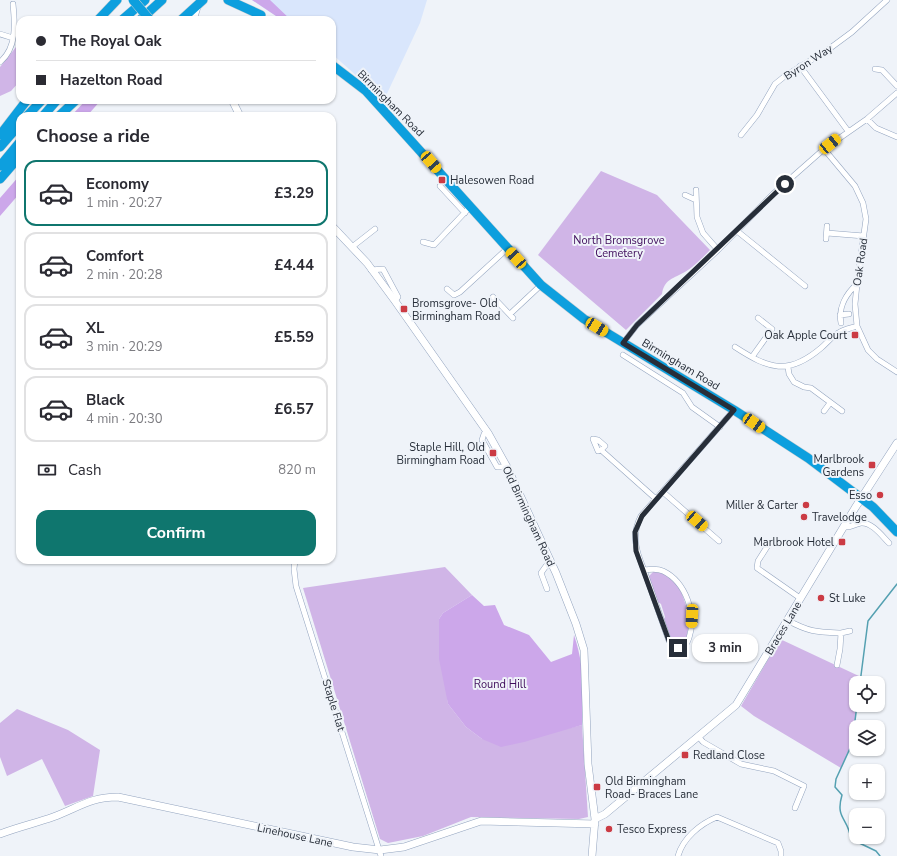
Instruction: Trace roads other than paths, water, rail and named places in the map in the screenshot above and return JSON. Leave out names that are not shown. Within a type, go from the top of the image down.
[{"type":"highway","points":[[102,16],[117,0]]},
{"type":"highway","points":[[133,0],[147,16]]},
{"type":"highway","points":[[127,16],[145,0]]},
{"type":"highway","points":[[144,16],[162,0]]},
{"type":"highway","points":[[228,0],[260,16]]},
{"type":"highway","points":[[242,0],[262,16]]},
{"type":"highway","points":[[186,16],[203,2]]},
{"type":"highway","name":"Birmingham Road","points":[[336,68],[366,92],[468,210],[508,248],[541,285],[584,319],[734,410],[808,458],[862,498],[897,532]]},
{"type":"highway","points":[[18,112],[25,104]]},
{"type":"highway","points":[[31,112],[38,104]]},
{"type":"highway","points":[[46,112],[53,104]]},
{"type":"highway","points":[[63,112],[72,104]]},
{"type":"highway","points":[[0,135],[16,115]]},
{"type":"highway","points":[[0,148],[16,129]]},
{"type":"highway","points":[[0,166],[16,147]]},
{"type":"highway","points":[[0,178],[16,160]]},
{"type":"street","name":"Byron Way","points":[[740,135],[757,115],[775,84],[852,32],[887,0]]},
{"type":"street","points":[[195,16],[203,2]]},
{"type":"street","points":[[0,62],[9,52],[13,38],[15,20],[13,4]]},
{"type":"street","points":[[0,34],[13,38]]},
{"type":"street","points":[[800,66],[848,131]]},
{"type":"street","points":[[875,69],[882,70],[897,86]]},
{"type":"street","points":[[623,343],[637,325],[718,250],[773,194],[824,150],[848,131],[867,119],[897,93]]},
{"type":"street","points":[[867,119],[876,128],[897,137]]},
{"type":"street","name":"Oak Road","points":[[824,150],[839,165],[858,192],[863,203],[866,219],[855,304],[857,326],[868,350],[877,359],[897,372]]},
{"type":"street","points":[[423,242],[434,245],[468,210],[440,186]]},
{"type":"street","points":[[696,190],[698,217],[703,233],[718,250]]},
{"type":"street","points":[[685,195],[696,200]]},
{"type":"street","points":[[826,239],[827,226]]},
{"type":"street","points":[[352,247],[376,229]]},
{"type":"street","name":"Old Birmingham Road","points":[[336,230],[352,247],[395,301],[488,433],[507,467],[552,564],[576,624],[584,650],[588,764],[595,822],[592,856]]},
{"type":"street","points":[[737,231],[805,286]]},
{"type":"street","points":[[827,233],[864,236]]},
{"type":"street","points":[[447,289],[454,295],[460,292],[508,248]]},
{"type":"street","points":[[841,323],[840,315],[849,291],[857,284]]},
{"type":"street","points":[[493,298],[511,316],[541,285]]},
{"type":"street","points":[[840,315],[849,314]]},
{"type":"street","points":[[752,357],[772,329],[758,318]]},
{"type":"street","points":[[735,347],[761,363],[776,367],[788,367],[806,360],[838,333],[857,326]]},
{"type":"street","points":[[623,355],[683,393],[692,407],[720,426]]},
{"type":"street","points":[[788,367],[789,374],[794,382],[804,387],[811,388],[842,411]]},
{"type":"street","points":[[824,410],[830,403]]},
{"type":"street","points":[[644,570],[655,569],[663,571],[680,586],[692,616],[692,630],[688,642],[683,646],[675,647],[669,641],[636,551],[635,532],[642,516],[734,410]]},
{"type":"street","name":"Braces Lane","points":[[595,822],[736,705],[843,527],[897,443]]},
{"type":"street","points":[[602,450],[656,499]]},
{"type":"street","points":[[663,492],[719,541]]},
{"type":"street","points":[[843,527],[850,528],[860,523],[867,523],[889,543]]},
{"type":"street","points":[[767,547],[758,562],[758,568],[800,598]]},
{"type":"street","name":"Staple Flat","points":[[295,564],[294,570],[296,586],[380,853]]},
{"type":"street","points":[[548,589],[541,573],[546,566],[552,564]]},
{"type":"street","points":[[787,620],[805,630],[814,632],[841,633],[850,631]]},
{"type":"street","points":[[836,665],[840,649],[841,633]]},
{"type":"street","points":[[698,736],[703,742],[741,764],[774,771],[804,786],[795,808]]},
{"type":"street","name":"Linehouse Lane","points":[[0,834],[52,817],[95,799],[118,797],[380,853],[404,847],[481,821],[595,822]]},
{"type":"street","points":[[678,856],[684,841],[710,820],[717,817],[778,843],[781,856]]},
{"type":"waterway","points":[[861,676],[868,621],[897,584]]},
{"type":"waterway","points":[[856,712],[852,744],[836,779],[835,787],[842,795],[840,803],[841,814],[851,839],[876,851],[880,856]]},
{"type":"place","name":"Halesowen Road","points":[[442,180]]},
{"type":"place","name":"Bromsgrove- Old Birmingham Road","points":[[404,309]]},
{"type":"place","name":"Oak Apple Court","points":[[855,335]]},
{"type":"place","name":"Staple Hill, Old Birmingham Road","points":[[493,453]]},
{"type":"place","name":"Marlbrook Gardens","points":[[872,465]]},
{"type":"place","name":"Esso","points":[[880,495]]},
{"type":"place","name":"Miller & Carter","points":[[806,505]]},
{"type":"place","name":"Travelodge","points":[[804,517]]},
{"type":"place","name":"Marlbrook Hotel","points":[[842,542]]},
{"type":"place","name":"St Luke","points":[[821,598]]},
{"type":"place","name":"Redland Close","points":[[685,755]]},
{"type":"place","name":"Old Birmingham Road- Braces Lane","points":[[597,787]]},
{"type":"place","name":"Tesco Express","points":[[609,829]]},
{"type":"park label","name":"North Bromsgrove Cemetery","points":[[619,246]]},
{"type":"park label","name":"Round Hill","points":[[500,684]]}]
